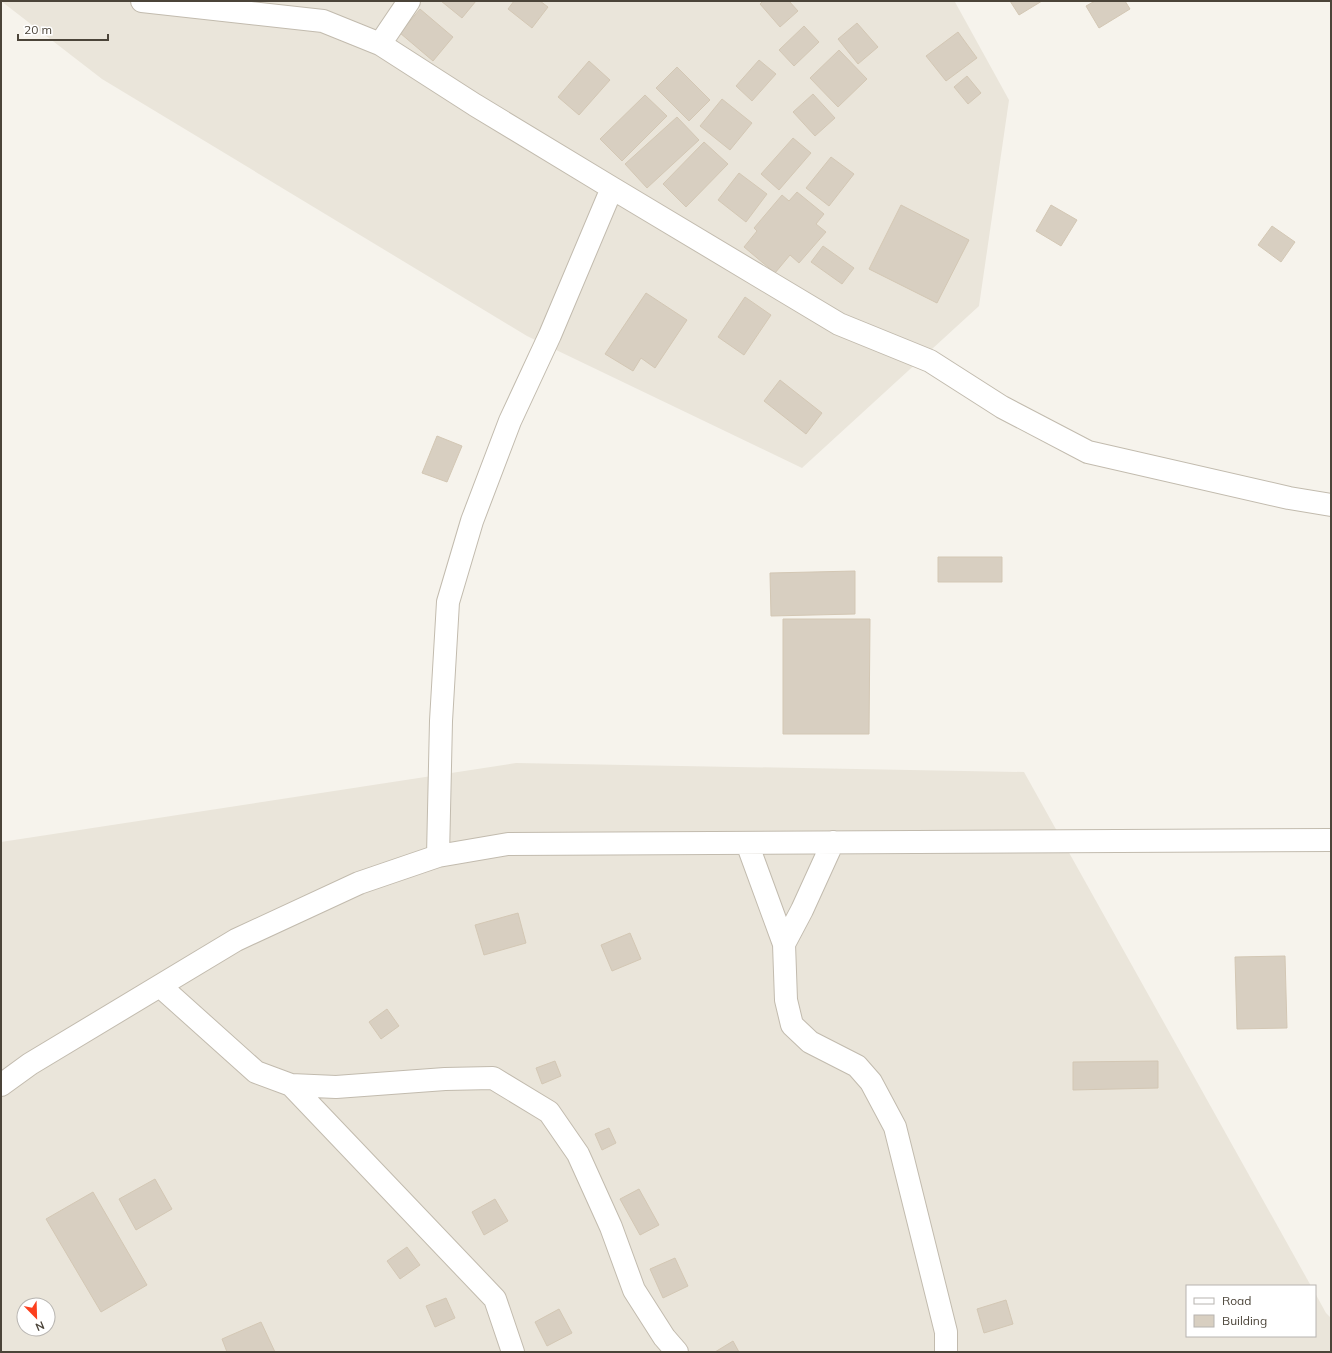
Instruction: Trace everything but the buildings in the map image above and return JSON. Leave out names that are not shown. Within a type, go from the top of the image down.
[{"type":"street","points":[[142,1],[322,21],[380,44],[475,105],[839,324],[930,361],[1002,407],[1088,452],[1289,498],[1331,505]]},
{"type":"street","points":[[380,44],[409,1]]},
{"type":"street","points":[[438,856],[441,721],[448,602],[472,521],[510,421],[550,335],[612,188]]},
{"type":"street","points":[[1,1085],[30,1064],[236,940],[359,883],[438,856],[508,844],[1331,840]]},
{"type":"street","points":[[747,842],[784,944],[786,1000],[792,1025],[810,1042],[857,1066],[871,1082],[895,1127],[946,1332],[946,1352]]},
{"type":"street","points":[[784,944],[802,910],[833,842]]},
{"type":"street","points":[[160,986],[256,1072],[291,1085],[336,1087],[492,1078],[549,1112],[578,1154],[611,1227],[634,1290],[664,1337],[677,1352]]},
{"type":"street","points":[[291,1085],[495,1299],[513,1352]]},
{"type":"shaded area","points":[[1,1],[957,1],[955,2],[1009,100],[979,306],[802,468],[527,336],[102,79]]},
{"type":"shaded area","points":[[516,763],[1024,772],[1310,1285],[1186,1285],[1186,1337],[1316,1337],[1316,1295],[1326,1313],[1331,1318],[1331,1352],[1,1352],[1,842]]}]
